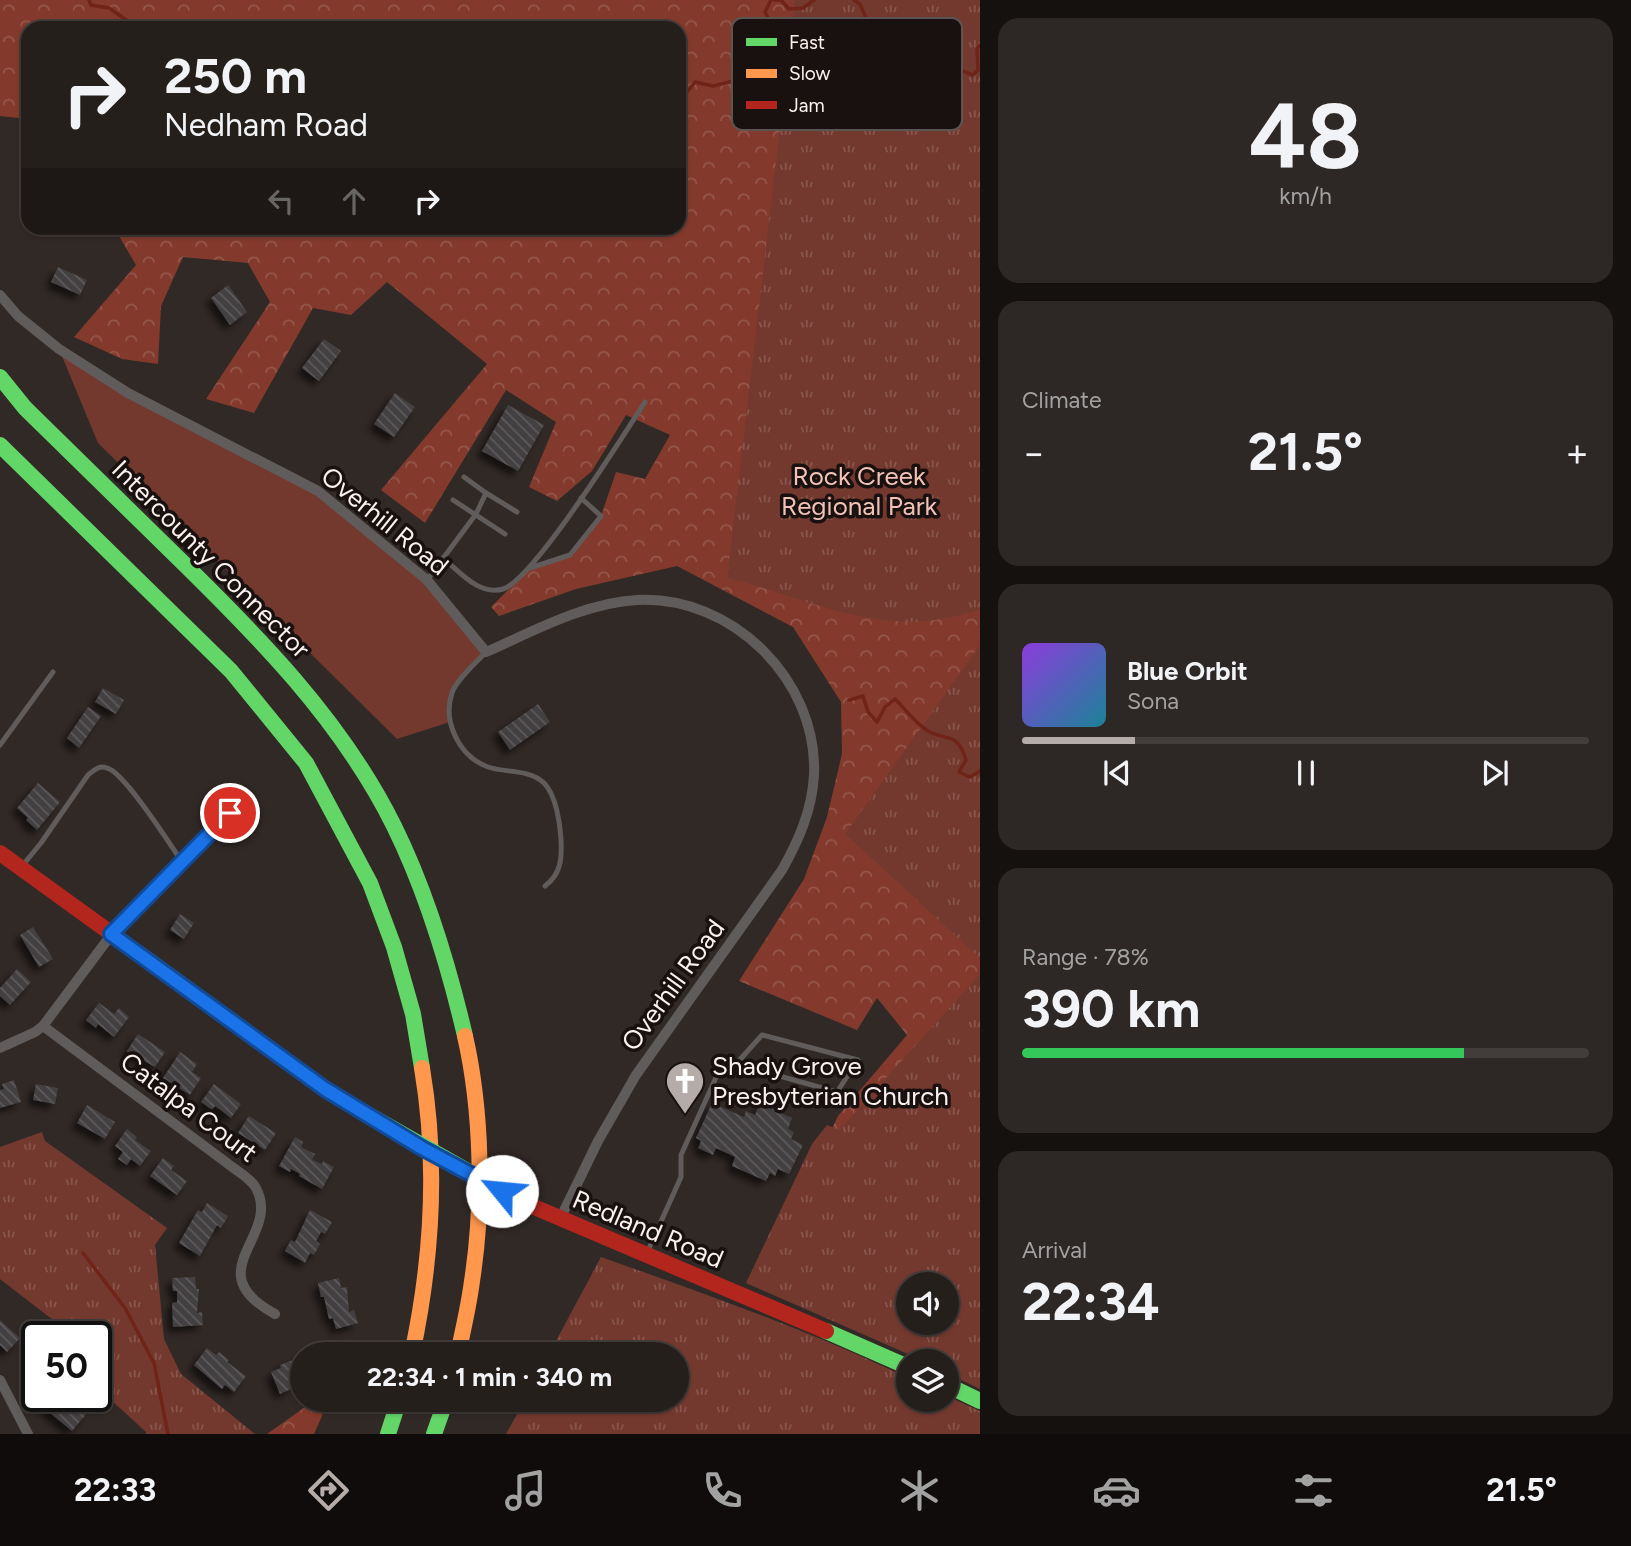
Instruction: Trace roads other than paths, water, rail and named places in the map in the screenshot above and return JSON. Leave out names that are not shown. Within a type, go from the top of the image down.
[{"type":"main road","name":"Intercounty Connector","points":[[0,377],[25,408],[254,631],[311,699],[355,758],[390,817],[428,901],[455,988],[468,1054],[477,1124],[478,1213],[474,1262],[461,1342]]},
{"type":"main road","points":[[0,446],[231,671],[306,763],[370,883],[394,947],[413,1014],[429,1108],[432,1178],[429,1238],[422,1307],[415,1342]]},
{"type":"main road","name":"Redland Road","points":[[0,853],[325,1089],[520,1201],[896,1362]]},
{"type":"main road","points":[[959,1391],[980,1401]]},
{"type":"main road","points":[[388,1434],[395,1412]]},
{"type":"main road","points":[[434,1434],[442,1412]]},
{"type":"street","name":"Overhill Road","points":[[0,295],[18,316],[59,349],[128,393],[318,491],[427,580],[486,652],[588,608],[639,600],[682,603],[721,619],[757,643],[782,672],[802,708],[812,749],[812,792],[808,815],[792,853],[636,1075],[597,1141],[559,1219]]},
{"type":"street","points":[[0,1048],[43,1026],[111,934],[246,796]]},
{"type":"street","name":"Catalpa Court","points":[[43,1026],[227,1163],[255,1187],[260,1207],[258,1228],[243,1255],[241,1274],[244,1291],[256,1303],[275,1314]]},
{"type":"street","points":[[0,1380],[28,1434]]},
{"type":"lane","points":[[443,558],[473,584],[487,589],[502,589],[517,581],[530,568],[581,498],[645,402]]},
{"type":"lane","points":[[464,477],[517,512]]},
{"type":"lane","points":[[427,580],[475,514],[486,492]]},
{"type":"lane","points":[[530,568],[570,555],[601,516],[581,498]]},
{"type":"lane","points":[[453,500],[505,534]]},
{"type":"lane","points":[[486,652],[452,692],[450,722],[461,749],[476,762],[492,768],[524,773],[544,784],[559,816],[561,843],[558,871],[555,878],[545,886]]},
{"type":"lane","points":[[0,745],[53,672]]},
{"type":"lane","points":[[20,868],[41,843],[88,775],[105,766],[127,784],[182,862]]},
{"type":"lane","points":[[646,1256],[681,1177],[681,1155],[718,1073],[724,1066],[736,1064],[837,1092],[859,1060],[762,1035],[736,1064]]},
{"type":"waterway","points":[[89,0],[91,5],[109,8],[128,21]]},
{"type":"waterway","points":[[768,18],[765,12],[771,0]]},
{"type":"waterway","points":[[774,0],[781,0],[789,9],[803,8],[814,0]]},
{"type":"waterway","points":[[854,0],[860,4],[866,18]]},
{"type":"waterway","points":[[962,70],[973,75],[978,70],[977,49],[980,45]]},
{"type":"waterway","points":[[686,89],[688,91],[695,82],[713,86],[732,81]]},
{"type":"waterway","points":[[849,700],[863,696],[868,712],[877,722],[885,707],[895,699],[924,728],[959,745],[966,760],[959,772],[970,777],[980,771]]},
{"type":"waterway","points":[[83,1253],[125,1308],[154,1363],[168,1434]]},
{"type":"place","name":"Shady Grove Presbyterian Church","points":[[685,1115]]},
{"type":"park label","name":"Rock Creek Regional Park","points":[[859,491]]}]
